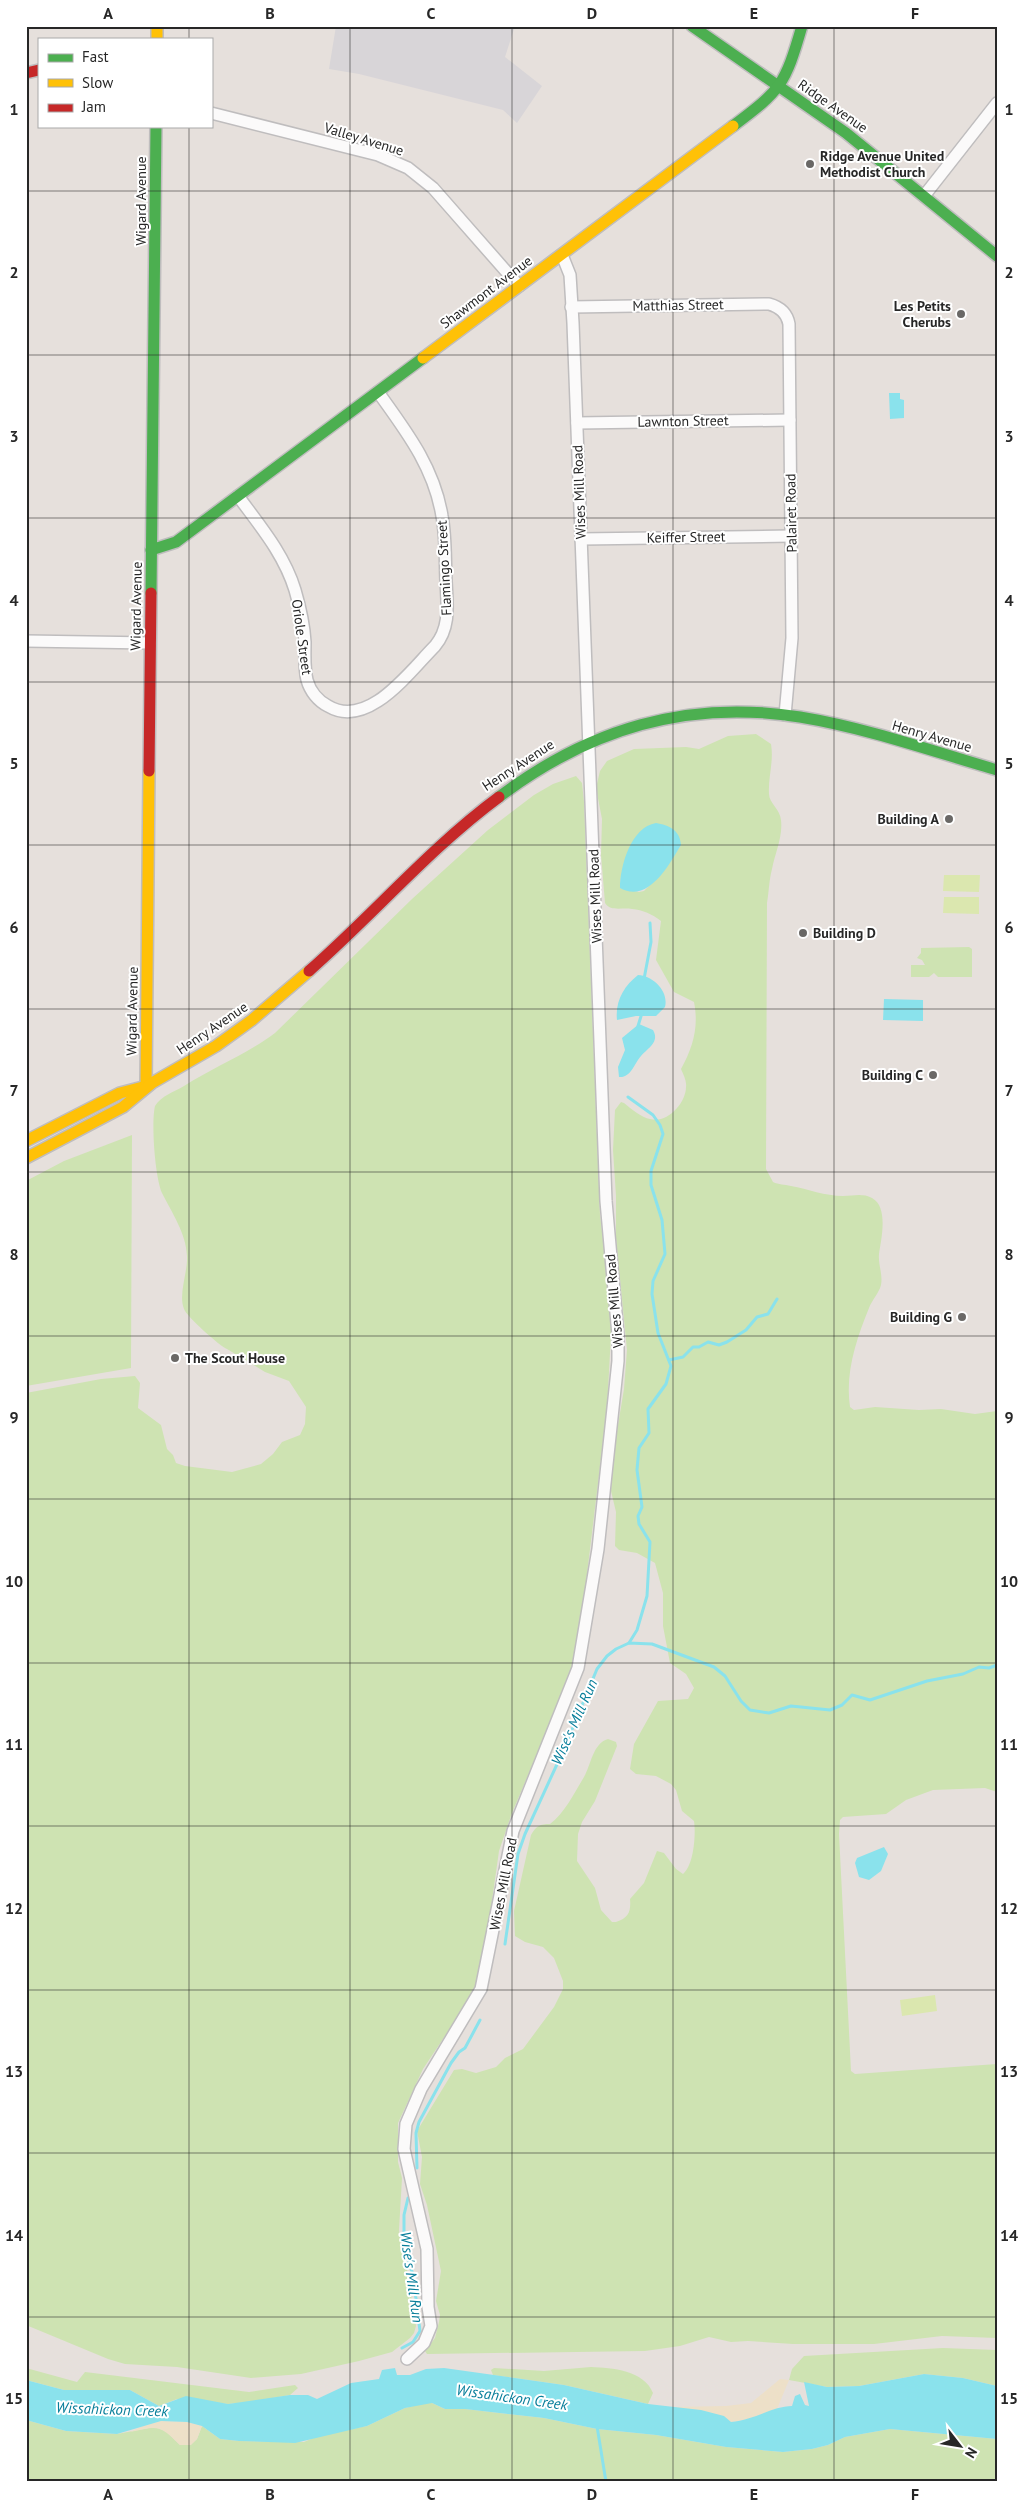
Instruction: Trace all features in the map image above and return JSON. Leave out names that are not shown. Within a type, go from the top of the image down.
[{"type":"street","name":"Ridge Avenue","points":[[692,26],[852,137],[997,256]]},
{"type":"street","name":"Shawmont Avenue","points":[[151,550],[163,548],[176,542],[769,99],[781,88],[802,26]]},
{"type":"street","points":[[924,196],[997,103]]},
{"type":"street","name":"Valley Avenue","points":[[212,113],[378,155],[408,168],[433,188],[519,286]]},
{"type":"street","name":"Wigard Avenue","points":[[146,1086],[156,128]]},
{"type":"street","name":"Wises Mill Road","points":[[407,2359],[424,2343],[431,2326],[428,2307],[427,2249],[404,2149],[406,2124],[421,2089],[481,1989],[513,1831],[578,1668],[587,1623],[600,1531],[619,1347],[606,1201],[570,275],[562,255]]},
{"type":"street","name":"Matthias Street","points":[[571,307],[769,304],[783,311]]},
{"type":"street","name":"Palairet Road","points":[[783,311],[789,324],[792,638],[785,715]]},
{"type":"street","name":"Flamingo Street","points":[[320,701],[332,708],[346,712],[363,711],[370,707],[435,646],[446,627],[444,526],[435,486],[417,447],[378,392]]},
{"type":"street","name":"Lawnton Street","points":[[577,423],[790,420]]},
{"type":"street","name":"Oriole Street","points":[[238,496],[272,543],[289,574],[302,622],[306,679],[320,701]]},
{"type":"street","name":"Keiffer Street","points":[[581,538],[791,536]]},
{"type":"street","points":[[26,641],[150,643]]},
{"type":"street","name":"Henry Avenue","points":[[26,1158],[126,1105],[146,1086],[217,1046],[271,1005],[323,959],[460,826],[497,795],[536,768],[588,741],[630,727],[695,714],[730,711],[785,715],[829,722],[997,770]]},
{"type":"street","name":"Henry Avenue","points":[[26,1141],[120,1093],[146,1086]]},
{"type":"shaded area","points":[[336,26],[515,26],[505,57],[542,86],[517,123],[503,110],[359,74],[329,69]]},
{"type":"green space","points":[[756,734],[771,744],[769,797],[781,820],[780,839],[771,873],[767,903],[766,1169],[773,1182],[777,1184],[830,1195],[868,1196],[877,1202],[881,1209],[883,1224],[879,1258],[881,1285],[870,1305],[856,1344],[850,1369],[850,1407],[854,1410],[875,1407],[919,1410],[941,1409],[975,1414],[997,1411],[997,1792],[985,1788],[933,1790],[906,1800],[886,1814],[843,1817],[840,1820],[839,1834],[851,2071],[855,2074],[997,2064],[997,2338],[942,2336],[874,2344],[793,2344],[748,2341],[731,2342],[709,2337],[680,2346],[645,2351],[427,2354],[425,2351],[435,2338],[439,2322],[440,2315],[436,2301],[441,2271],[427,2205],[420,2184],[422,2157],[417,2131],[454,2070],[462,2069],[476,2073],[496,2067],[505,2058],[523,2049],[554,2007],[563,1989],[563,1981],[554,1958],[543,1947],[525,1942],[515,1936],[514,1911],[531,1835],[541,1825],[550,1824],[560,1815],[584,1777],[599,1745],[608,1739],[616,1742],[617,1746],[595,1801],[582,1822],[578,1834],[577,1861],[595,1888],[601,1910],[612,1922],[624,1918],[628,1914],[630,1899],[644,1883],[657,1851],[664,1853],[676,1869],[683,1874],[687,1870],[692,1857],[695,1834],[694,1821],[682,1811],[676,1790],[671,1784],[656,1776],[636,1774],[630,1769],[634,1744],[658,1701],[688,1699],[694,1688],[686,1674],[670,1663],[663,1626],[663,1593],[655,1563],[637,1553],[619,1550],[615,1546],[616,1512],[611,1491],[613,1455],[624,1389],[627,1350],[616,1238],[613,1150],[615,1110],[621,1102],[643,1117],[656,1120],[674,1111],[685,1093],[685,1078],[681,1069],[694,1037],[696,1020],[694,1002],[674,992],[656,960],[661,921],[644,911],[614,908],[607,906],[605,903],[601,855],[602,819],[596,788],[600,771],[607,761],[634,749],[686,747],[699,749],[728,736]],"holes":[[[681,845],[665,869],[644,891],[639,892],[620,888],[621,876]]]},
{"type":"green space","points":[[576,776],[582,783],[584,802],[600,1215],[611,1308],[607,1409],[583,1607],[571,1674],[512,1813],[499,1851],[486,1943],[475,1991],[423,2069],[398,2123],[398,2162],[402,2178],[399,2230],[416,2326],[410,2338],[392,2352],[301,2374],[251,2378],[177,2367],[125,2364],[108,2359],[26,2325],[26,1393],[101,1379],[135,1376],[140,1383],[138,1408],[161,1425],[167,1449],[173,1455],[176,1463],[185,1466],[232,1472],[261,1464],[273,1454],[282,1442],[300,1435],[305,1424],[306,1407],[289,1381],[265,1372],[224,1347],[197,1324],[184,1309],[182,1297],[187,1262],[186,1248],[181,1231],[162,1193],[160,1185],[154,1137],[155,1106],[168,1094],[275,1033],[412,899],[488,830],[534,795],[553,784]]},
{"type":"green space","points":[[944,875],[980,875],[979,892],[943,891]]},
{"type":"green space","points":[[944,897],[979,897],[979,914],[943,913]]},
{"type":"green space","points":[[969,947],[972,949],[972,977],[938,977],[934,973],[929,977],[911,977],[911,965],[925,965],[922,960],[917,958],[921,953],[921,948]]},
{"type":"green space","points":[[132,1135],[131,1368],[26,1386],[26,1181],[64,1161]]},
{"type":"green space","points":[[935,1995],[937,2011],[902,2016],[900,2000]]},
{"type":"green space","points":[[943,2348],[997,2350],[997,2386],[963,2378],[924,2374],[859,2386],[827,2387],[789,2380],[792,2369],[804,2356]]},
{"type":"green space","points":[[591,2367],[626,2372],[642,2379],[649,2385],[653,2393],[648,2404],[564,2385],[493,2375],[491,2370],[494,2368],[544,2371]]},
{"type":"green space","points":[[26,2368],[77,2382],[85,2372],[249,2392],[295,2385],[298,2388],[290,2395],[249,2402],[228,2404],[177,2399],[159,2406],[130,2390],[64,2390],[26,2380]]},
{"type":"green space","points":[[432,2403],[445,2409],[465,2409],[544,2418],[597,2429],[656,2435],[726,2447],[783,2452],[812,2449],[828,2445],[845,2437],[890,2429],[997,2439],[997,2482],[26,2482],[26,2420],[66,2431],[117,2434],[154,2427],[166,2431],[180,2445],[190,2445],[197,2439],[202,2426],[220,2439],[304,2442],[318,2436],[367,2426],[405,2408]]},
{"type":"sand","points":[[780,2379],[789,2380],[777,2409],[755,2418],[731,2422],[710,2413],[673,2407],[726,2406],[751,2403]]},
{"type":"sand","points":[[161,2421],[187,2422],[202,2426],[197,2439],[191,2445],[180,2445],[167,2433],[158,2428],[130,2432],[145,2425]]},
{"type":"water","points":[[889,393],[900,393],[900,399],[904,400],[904,418],[890,419]]},
{"type":"water","points":[[656,823],[673,829],[681,845],[664,872],[648,887],[640,891],[630,892],[620,888],[622,869],[629,849],[640,832],[647,826]]},
{"type":"water","points":[[638,975],[649,978],[659,985],[665,995],[665,1007],[656,1016],[636,1016],[617,1020],[619,1000],[625,989]]},
{"type":"water","points":[[884,999],[923,1000],[923,1021],[883,1020]]},
{"type":"water","points":[[639,1024],[653,1030],[655,1034],[654,1041],[629,1073],[619,1077],[618,1067],[625,1050],[622,1038]]},
{"type":"water","points":[[884,1847],[888,1854],[881,1871],[869,1880],[859,1877],[855,1863],[857,1858]]},
{"type":"water","name":"Wissahickon Creek","points":[[395,2368],[397,2375],[410,2375],[426,2369],[444,2368],[564,2385],[648,2404],[701,2410],[724,2416],[731,2422],[748,2419],[778,2408],[792,2406],[795,2396],[800,2394],[805,2405],[809,2406],[804,2382],[827,2387],[859,2386],[924,2374],[963,2378],[997,2386],[997,2439],[890,2429],[845,2437],[828,2445],[812,2449],[783,2452],[726,2447],[656,2435],[597,2429],[544,2418],[465,2409],[445,2409],[432,2403],[405,2408],[367,2426],[295,2443],[220,2439],[202,2426],[187,2422],[161,2421],[117,2434],[66,2431],[26,2420],[26,2380],[64,2390],[130,2390],[159,2406],[186,2396],[228,2404],[290,2395],[308,2395],[317,2399],[351,2383],[379,2379],[382,2370]]},
{"type":"waterway","points":[[644,979],[651,942],[650,923]]},
{"type":"waterway","points":[[638,1026],[642,1013]]},
{"type":"waterway","points":[[628,1097],[653,1115],[660,1125],[663,1134],[651,1171],[651,1185],[662,1220],[665,1254],[653,1281],[652,1294],[658,1333],[671,1366],[666,1384],[648,1409],[649,1433],[639,1448],[637,1470],[642,1507],[638,1516],[639,1524],[650,1542],[647,1596],[637,1630],[629,1643]]},
{"type":"waterway","points":[[669,1360],[683,1357],[693,1347],[699,1347],[708,1342],[719,1345],[727,1342],[746,1330],[757,1317],[768,1314],[777,1299]]},
{"type":"waterway","name":"Wise's Mill Run","points":[[505,1944],[518,1854],[525,1834],[564,1749],[597,1669],[607,1656],[616,1649],[629,1643],[652,1644],[714,1667],[725,1676],[741,1701],[750,1710],[769,1713],[791,1706],[830,1710],[842,1705],[852,1695],[870,1700],[927,1681],[963,1674],[979,1667],[989,1668],[997,1665]]},
{"type":"waterway","name":"Wise's Mill Run","points":[[417,2168],[416,2133],[419,2122],[451,2063],[459,2052],[465,2048],[480,2020]]},
{"type":"waterway","name":"Wise's Mill Run","points":[[402,2348],[413,2342],[420,2331],[413,2275],[406,2252],[404,2231],[404,2215],[408,2198]]},
{"type":"waterway","points":[[597,2426],[606,2482]]},
{"type":"traffic: fast","points":[[692,26],[846,133],[997,256]]},
{"type":"traffic: fast","points":[[733,126],[762,103],[779,85],[791,61],[802,26]]},
{"type":"traffic: fast","points":[[151,593],[156,128]]},
{"type":"traffic: fast","points":[[151,550],[176,542],[423,358]]},
{"type":"traffic: fast","points":[[499,797],[533,773],[568,753],[604,737],[641,725],[679,716],[718,712],[758,712],[800,717],[850,727],[997,770]]},
{"type":"traffic: slow","points":[[157,26],[157,38]]},
{"type":"traffic: slow","points":[[423,358],[733,126]]},
{"type":"traffic: slow","points":[[146,1086],[149,771]]},
{"type":"traffic: slow","points":[[26,1158],[123,1107],[152,1083],[216,1046],[252,1020],[309,971]]},
{"type":"traffic: slow","points":[[26,1141],[120,1093],[143,1087]]},
{"type":"traffic: jam","points":[[26,73],[38,70]]},
{"type":"traffic: jam","points":[[149,771],[151,593]]},
{"type":"traffic: jam","points":[[309,971],[426,859],[499,797]]},
{"type":"place","name":"Ridge Avenue United Methodist Church","points":[[810,164]]},
{"type":"place","name":"Les Petits Cherubs","points":[[961,314]]},
{"type":"place","name":"Building A","points":[[949,819]]},
{"type":"place","name":"Building D","points":[[803,933]]},
{"type":"place","name":"Building C","points":[[933,1075]]},
{"type":"place","name":"Building G","points":[[962,1317]]},
{"type":"place","name":"The Scout House","points":[[175,1358]]}]
